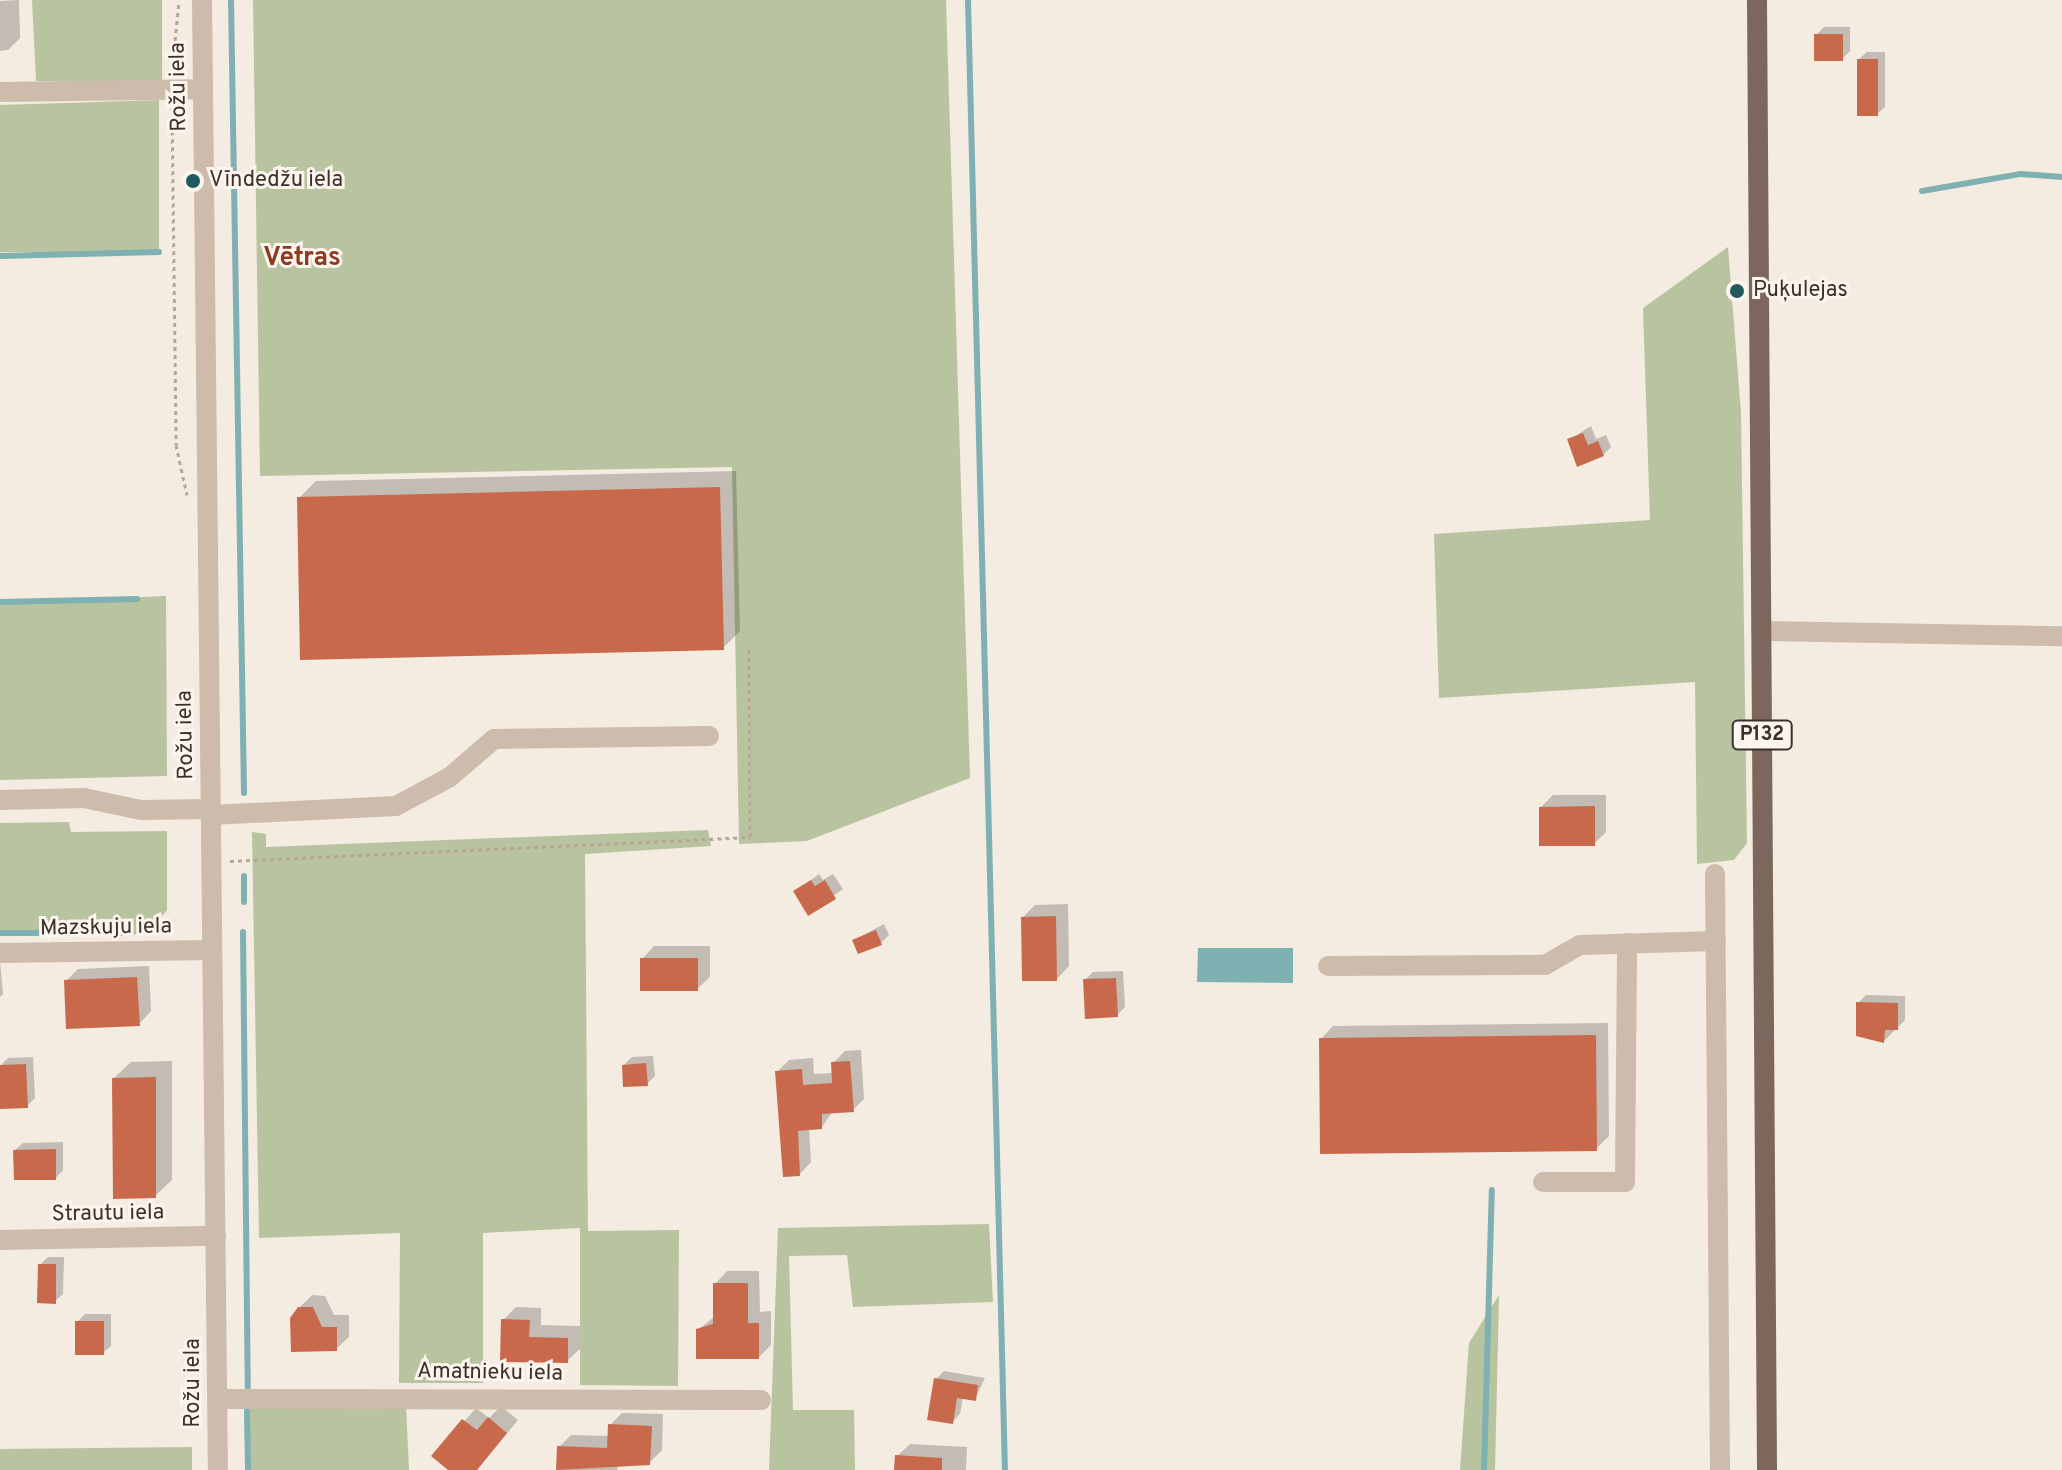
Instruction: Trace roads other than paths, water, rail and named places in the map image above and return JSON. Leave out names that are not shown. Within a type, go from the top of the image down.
[{"type":"main road","name":"P132","points":[[1757,0],[1767,1470]]},
{"type":"street","name":"Rožu iela","points":[[202,0],[218,1470]]},
{"type":"street","points":[[0,92],[203,89]]},
{"type":"street","points":[[1761,631],[2062,636]]},
{"type":"street","points":[[0,800],[84,798],[141,810],[211,812],[396,806],[450,777],[494,739],[709,736]]},
{"type":"street","points":[[1715,874],[1720,1470]]},
{"type":"street","points":[[1328,966],[1545,965],[1580,945],[1716,941]]},
{"type":"street","points":[[1543,1182],[1625,1182],[1627,943]]},
{"type":"street","name":"Mazskuju iela","points":[[0,953],[212,950]]},
{"type":"street","name":"Strautu iela","points":[[0,1240],[216,1236]]},
{"type":"street","name":"Amatnieku iela","points":[[218,1399],[761,1400]]},
{"type":"water","points":[[1198,948],[1293,948],[1293,983],[1197,982]]},
{"type":"waterway","points":[[231,0],[244,793]]},
{"type":"waterway","points":[[968,0],[1005,1470]]},
{"type":"waterway","points":[[1922,191],[2020,174],[2062,177]]},
{"type":"waterway","points":[[0,256],[159,252]]},
{"type":"waterway","points":[[0,602],[137,599]]},
{"type":"waterway","points":[[244,876],[244,902]]},
{"type":"waterway","points":[[243,932],[248,1387]]},
{"type":"waterway","points":[[0,933],[131,933]]},
{"type":"waterway","points":[[1484,1470],[1492,1190]]},
{"type":"waterway","points":[[247,1411],[248,1470]]},
{"type":"place","name":"Vīndedžu iela","points":[[193,181]]},
{"type":"place","name":"Puķulejas","points":[[1737,291]]},
{"type":"district","name":"Vētras","points":[[302,259]]}]
